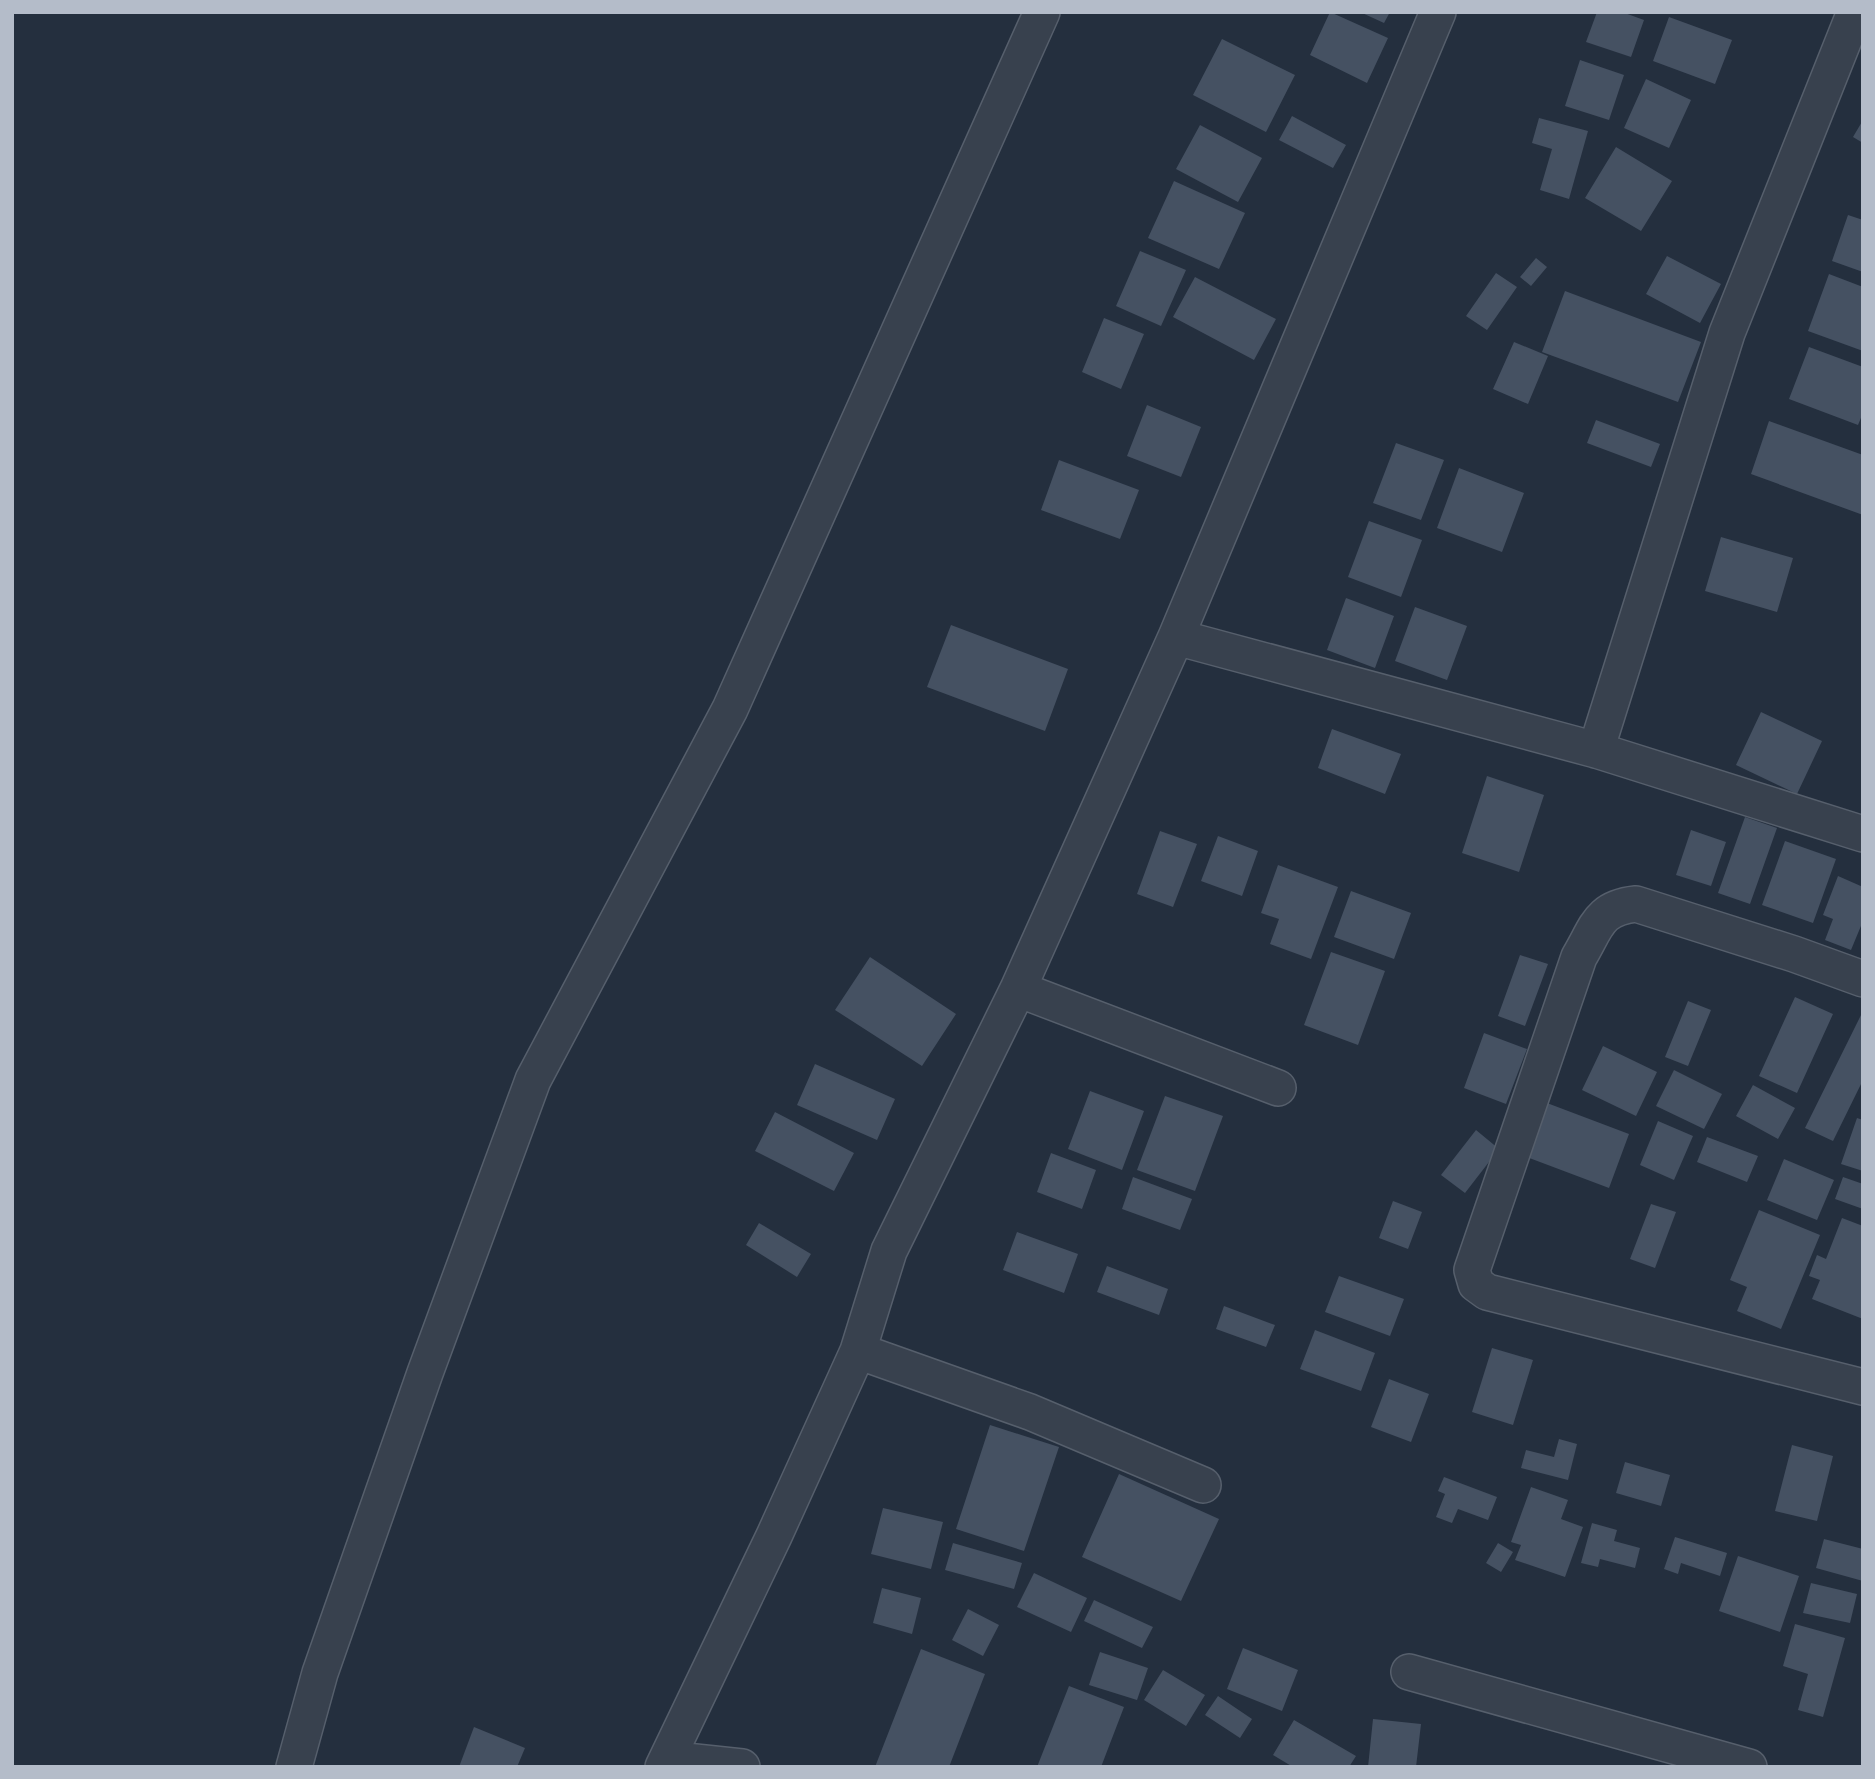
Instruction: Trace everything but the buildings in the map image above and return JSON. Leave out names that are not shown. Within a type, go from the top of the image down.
[{"type":"street","points":[[294,1767],[320,1673],[425,1373],[533,1080],[730,709],[1042,12]]},
{"type":"street","points":[[742,1767],[665,1763],[774,1536],[858,1351],[889,1251],[1018,989],[1176,637],[1438,12]]},
{"type":"street","points":[[1596,750],[1727,333],[1855,12]]},
{"type":"street","points":[[1176,637],[1596,750],[1863,834]]},
{"type":"street","points":[[1863,979],[1636,904],[1620,905],[1606,912],[1579,957],[1472,1270],[1476,1284],[1488,1292],[1863,1387]]},
{"type":"street","points":[[1018,989],[1278,1088]]},
{"type":"street","points":[[858,1351],[1030,1412],[1203,1485]]},
{"type":"street","points":[[1409,1672],[1749,1767]]}]
